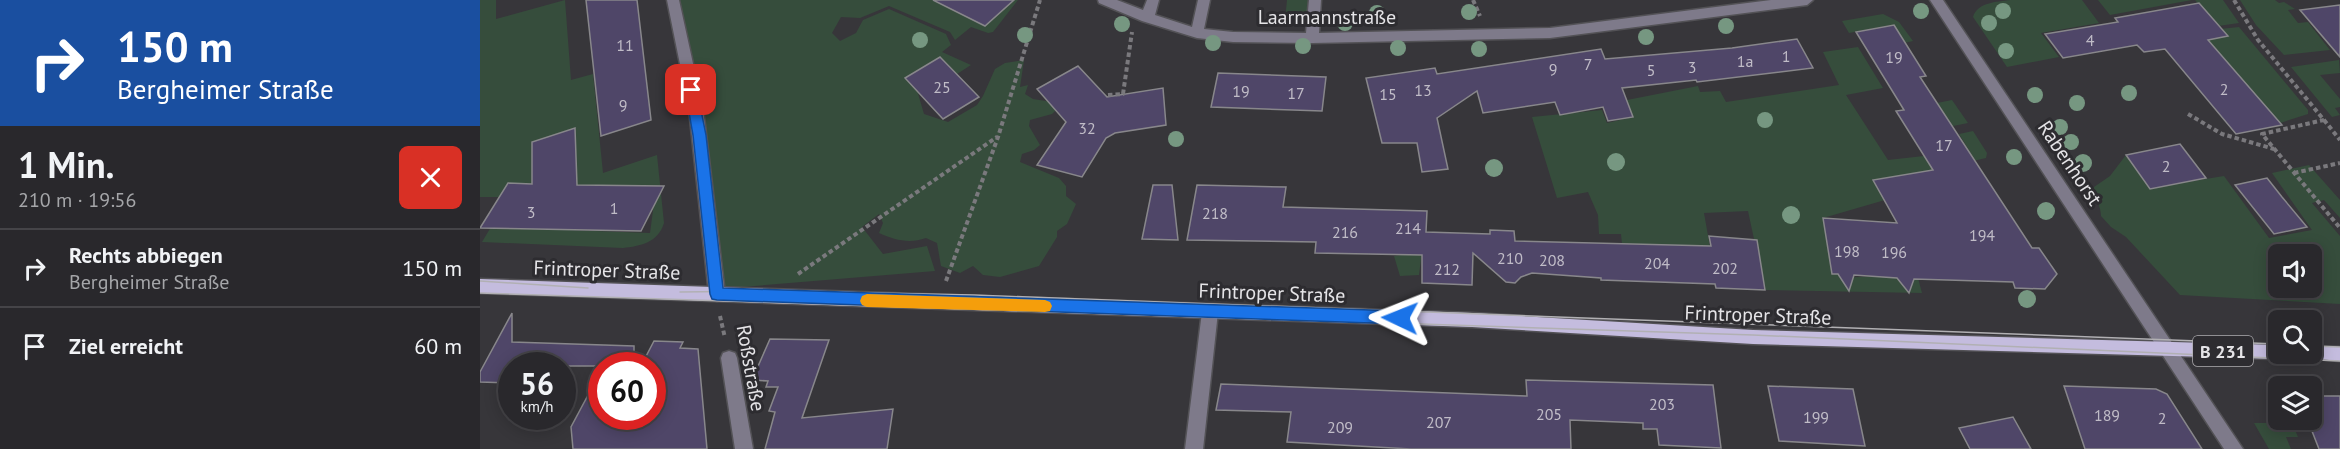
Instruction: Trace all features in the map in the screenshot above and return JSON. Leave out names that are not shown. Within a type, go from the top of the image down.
[{"type":"main road","name":"Frintroper Straße","points":[[480,286],[1472,320],[1753,337],[2059,344],[2168,350],[2268,352]]},
{"type":"main road","points":[[2322,353],[2340,354]]},
{"type":"street","points":[[672,0],[679,22],[699,135],[717,294]]},
{"type":"street","name":"Laarmannstraße","points":[[1104,0],[1141,16],[1197,33],[1233,37],[1312,38],[1550,33],[1807,0]]},
{"type":"street","points":[[1141,16],[1153,0]]},
{"type":"street","points":[[1197,33],[1204,0]]},
{"type":"street","points":[[1312,38],[1315,0]]},
{"type":"street","name":"Rabenhorst","points":[[1936,0],[2234,449]]},
{"type":"street","points":[[1194,449],[1210,312]]},
{"type":"street","name":"Roßstraße","points":[[729,358],[744,449]]},
{"type":"path","points":[[938,302],[998,137],[1040,0]]},
{"type":"path","points":[[2234,0],[2258,40],[2340,140]]},
{"type":"path","points":[[1108,95],[1123,94],[1141,16]]},
{"type":"path","points":[[2188,114],[2222,134],[2274,149]]},
{"type":"path","points":[[2324,120],[2262,134],[2340,228]]},
{"type":"path","points":[[764,297],[998,137]]},
{"type":"path","points":[[2294,173],[2340,163]]},
{"type":"path","name":"Roßstraße","points":[[717,294],[729,358]]},
{"type":"green space","points":[[480,0],[496,0],[496,19],[565,0],[571,80],[593,74],[603,173],[657,155],[664,223],[653,239],[623,248],[482,242],[491,227],[650,233],[656,188],[508,183],[499,197],[480,197]]},
{"type":"green space","points":[[671,0],[1018,0],[993,32],[988,33],[971,27],[955,40],[950,32],[889,6],[860,18],[841,17],[832,33],[840,41],[856,33],[863,20],[889,9],[946,34],[951,45],[942,52],[971,65],[957,74],[940,57],[912,73],[924,114],[948,122],[977,105],[995,69],[1005,63],[1024,60],[1020,87],[1028,85],[1025,94],[1033,99],[1052,102],[1055,111],[1052,114],[1030,120],[1029,126],[1040,145],[1022,154],[1020,162],[1059,178],[1066,186],[1066,196],[1076,204],[1067,224],[1057,231],[1057,237],[1039,266],[1000,277],[983,275],[973,266],[960,273],[941,266],[937,243],[926,238],[914,241],[902,240],[879,233],[883,223],[879,214],[862,227],[883,254],[927,246],[935,271],[718,289],[677,22]]},
{"type":"green space","points":[[1287,0],[1309,0],[1306,21],[1285,20]]},
{"type":"green space","points":[[2010,0],[2082,0],[2099,23],[2041,33],[2059,57],[2007,67],[1973,17],[1975,12],[1983,6]]},
{"type":"green space","points":[[2098,0],[2192,0],[2110,15]]},
{"type":"green space","points":[[2195,0],[2223,0],[2239,23],[2218,26]]},
{"type":"green space","points":[[2240,0],[2284,2],[2295,9],[2288,10],[2298,23],[2308,22],[2330,50],[2284,55],[2256,25]]},
{"type":"green space","points":[[1883,14],[1899,22],[1913,41],[1904,43],[1891,25],[1849,33],[1842,21]]},
{"type":"green space","points":[[2239,27],[2308,110],[2308,114],[2277,124],[2204,39],[2220,29]]},
{"type":"green space","points":[[1858,47],[1883,88],[1846,95],[1888,160],[1924,156],[1932,169],[1975,160],[1959,134],[1973,131],[1987,153],[1986,158],[1934,170],[1903,185],[1897,176],[1874,180],[1885,200],[1823,218],[1841,278],[1877,276],[1918,278],[1922,293],[1765,290],[1748,211],[1704,213],[1710,247],[1622,244],[1621,234],[1599,234],[1598,215],[1588,192],[1557,198],[1532,117],[1602,110],[1607,123],[1633,117],[1627,100],[1698,86],[1700,92],[1720,91],[1726,102],[1839,85],[1823,52]]},
{"type":"green space","points":[[2339,60],[2340,73],[2320,75],[2340,99],[2340,107],[2335,108],[2340,115],[2332,117],[2291,67]]},
{"type":"green space","points":[[1952,100],[1968,123],[1953,126],[1937,103]]},
{"type":"green space","points":[[2126,155],[2150,188],[2224,176],[2269,238],[2312,230],[2272,173],[2309,165],[2340,200],[2340,218],[2324,200],[2312,203],[2340,236],[2340,304],[2180,295],[2126,237],[2111,227],[2101,216],[2094,187],[2110,176]]},
{"type":"green space","points":[[1422,252],[1419,275],[1400,276],[1394,256]]},
{"type":"green space","points":[[2254,423],[2268,423],[2268,430],[2295,430],[2298,437],[2286,437],[2291,449],[2269,449]]},
{"type":"building","points":[[586,0],[637,0],[651,120],[601,136]]},
{"type":"building","points":[[933,0],[1014,0],[985,26]]},
{"type":"building","points":[[2199,3],[2228,36],[2208,40],[2282,125],[2236,134],[2165,49],[2144,52],[2137,45],[2063,58],[2045,34],[2118,22],[2115,18]]},
{"type":"building","points":[[2340,5],[2340,57],[2300,10]]},
{"type":"building","points":[[1894,25],[1926,76],[1920,77],[2032,248],[2039,248],[2057,274],[2045,289],[2015,288],[2013,282],[1914,279],[1909,293],[1897,278],[1854,275],[1849,291],[1838,274],[1832,274],[1823,218],[1897,223],[1873,180],[1933,170],[1896,111],[1904,110],[1856,32]]},
{"type":"building","points":[[1797,39],[1813,68],[1697,82],[1696,80],[1622,88],[1633,117],[1608,121],[1603,107],[1560,115],[1555,102],[1483,113],[1477,91],[1437,118],[1448,169],[1422,172],[1417,143],[1382,143],[1366,78],[1435,68],[1437,74],[1601,49],[1605,59],[1732,48]]},
{"type":"building","points":[[940,57],[979,97],[943,119],[905,78]]},
{"type":"building","points":[[1078,66],[1107,97],[1163,88],[1166,125],[1115,133],[1106,138],[1082,177],[1037,165],[1066,122],[1037,89]]},
{"type":"building","points":[[1218,73],[1326,77],[1322,111],[1211,107]]},
{"type":"building","points":[[575,128],[577,185],[664,186],[641,231],[480,228],[508,183],[532,184],[532,142]]},
{"type":"building","points":[[2180,144],[2206,178],[2150,189],[2126,155]]},
{"type":"building","points":[[2267,178],[2307,227],[2274,234],[2235,185]]},
{"type":"building","points":[[1153,185],[1172,185],[1178,240],[1142,239]]},
{"type":"building","points":[[1197,185],[1286,187],[1283,207],[1427,211],[1426,232],[1490,234],[1490,230],[1514,231],[1515,241],[1711,246],[1709,236],[1757,240],[1765,290],[1716,288],[1715,284],[1601,280],[1601,278],[1532,273],[1521,277],[1515,283],[1506,282],[1473,253],[1472,285],[1422,283],[1422,255],[1315,253],[1316,242],[1187,240]]},
{"type":"building","points":[[512,313],[512,342],[634,346],[634,352],[588,352],[588,366],[576,366],[576,352],[498,352],[498,383],[480,382],[480,372]]},
{"type":"building","points":[[770,339],[829,340],[802,418],[893,409],[887,449],[765,449],[775,412],[769,411],[778,387],[766,387],[768,381],[752,380]]},
{"type":"building","points":[[654,341],[683,342],[680,348],[698,349],[707,449],[573,449],[571,430],[576,430],[576,418],[588,395],[588,430],[666,430],[666,352],[648,352]]},
{"type":"building","points":[[1526,380],[1713,385],[1721,448],[1659,445],[1657,429],[1643,429],[1643,423],[1570,420],[1571,449],[1411,449],[1287,442],[1291,412],[1216,410],[1221,384],[1527,396]]},
{"type":"building","points":[[1768,386],[1853,389],[1865,446],[1779,441]]},
{"type":"building","points":[[2064,386],[2156,389],[2167,394],[2202,449],[2085,449]]},
{"type":"building","points":[[2322,396],[2340,396],[2340,449],[2319,449],[2312,431],[2322,430]]},
{"type":"building","points":[[2013,417],[2031,449],[1970,449],[1959,428]]},
{"type":"tram line","points":[[480,281],[588,288]]},
{"type":"tram line","points":[[680,292],[770,291],[974,295],[2268,344]]},
{"type":"tram line","points":[[480,293],[1753,335],[2340,361]]},
{"type":"tram line","points":[[2322,346],[2340,347]]},
{"type":"slow traffic","points":[[867,301],[1045,306]]},
{"type":"route","points":[[691,90],[699,135],[717,294],[1400,318]]}]
